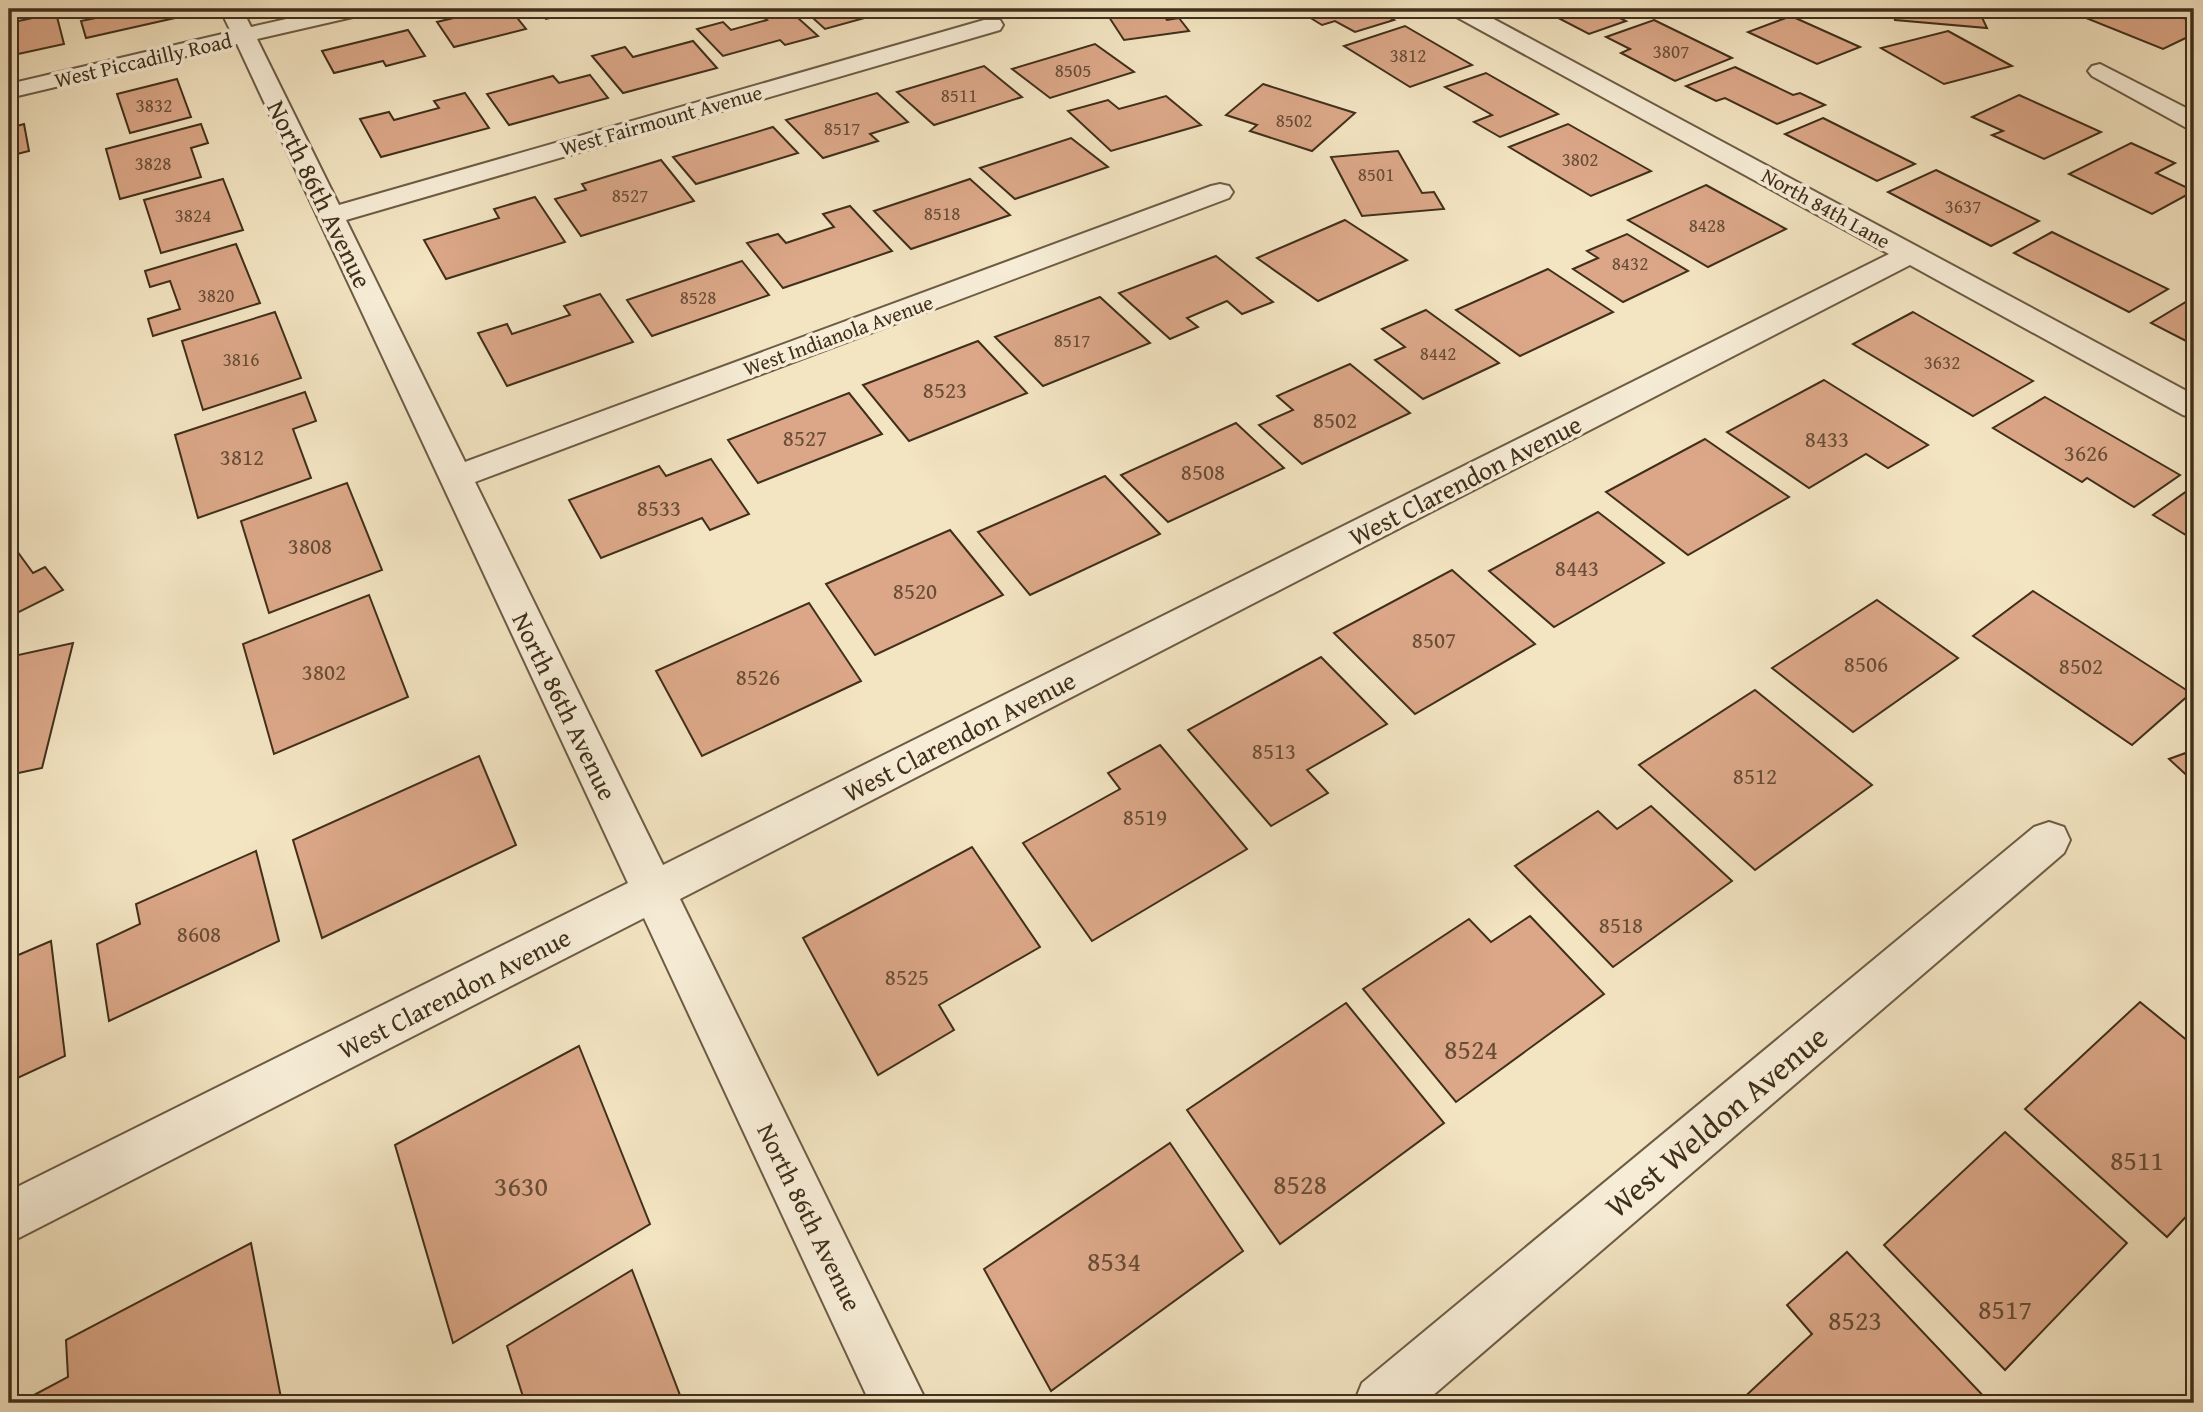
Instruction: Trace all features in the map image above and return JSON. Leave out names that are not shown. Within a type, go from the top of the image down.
[{"type":"street","name":"West Piccadilly Road","points":[[9,91],[237,22],[358,9]]},
{"type":"street","name":"North 84th Lane","points":[[1459,9],[2194,408]]},
{"type":"street","name":"North 86th Avenue","points":[[237,22],[899,1403]]},
{"type":"street","name":"West Fairmount Avenue","points":[[331,216],[992,25]]},
{"type":"street","points":[[2100,71],[2194,122]]},
{"type":"street","name":"West Indianola Avenue","points":[[456,477],[1220,192]]},
{"type":"street","name":"West Clarendon Avenue","points":[[9,1218],[1910,254]]},
{"type":"street","name":"West Weldon Avenue","points":[[1382,1403],[2049,840]]},
{"type":"building","points":[[107,9],[171,9],[175,18],[86,38],[81,21],[110,15]]},
{"type":"building","points":[[491,9],[510,9],[526,29],[454,47],[437,22]]},
{"type":"building","points":[[537,9],[589,9],[546,19]]},
{"type":"building","points":[[788,9],[818,36],[785,45],[780,40],[723,56],[697,29],[723,22],[731,30],[767,20],[760,14]]},
{"type":"building","points":[[803,9],[897,9],[825,29]]},
{"type":"building","points":[[1090,9],[1159,9],[1167,20],[1179,18],[1189,31],[1124,40],[1107,14],[1094,16]]},
{"type":"building","points":[[1296,9],[1374,9],[1394,20],[1355,32],[1335,21],[1322,25]]},
{"type":"building","points":[[1541,9],[1602,9],[1626,21],[1589,34]]},
{"type":"building","points":[[1801,9],[1847,9],[1820,18]]},
{"type":"building","points":[[1891,9],[1978,9],[1987,28],[1895,20]]},
{"type":"building","points":[[2108,9],[2160,9],[2194,22],[2194,34],[2163,49],[2086,18]]},
{"type":"building","points":[[56,13],[64,44],[9,56],[9,23]]},
{"type":"building","points":[[1791,16],[1860,47],[1817,64],[1748,32]]},
{"type":"building","points":[[1654,20],[1732,58],[1675,81],[1621,53],[1630,49],[1606,37]]},
{"type":"building","points":[[1405,26],[1472,65],[1410,87],[1344,46]]},
{"type":"building","points":[[408,30],[425,56],[386,66],[383,61],[334,73],[322,51]]},
{"type":"building","points":[[1948,31],[2012,66],[1944,84],[1881,48]]},
{"type":"building","points":[[693,41],[717,68],[623,93],[592,56],[625,47],[633,57]]},
{"type":"building","points":[[1095,44],[1134,72],[1050,98],[1012,69]]},
{"type":"building","points":[[984,66],[1022,97],[934,125],[897,92]]},
{"type":"building","points":[[1735,67],[1793,95],[1800,93],[1825,105],[1777,124],[1725,98],[1716,101],[1686,86]]},
{"type":"building","points":[[1486,73],[1558,114],[1500,137],[1474,122],[1492,115],[1445,87]]},
{"type":"building","points":[[590,75],[608,98],[509,125],[487,94],[553,76],[559,83]]},
{"type":"building","points":[[177,79],[191,117],[130,133],[117,94]]},
{"type":"building","points":[[1263,84],[1355,113],[1312,151],[1250,131],[1257,125],[1226,115]]},
{"type":"building","points":[[465,93],[489,128],[381,157],[360,119],[389,112],[394,120],[439,108],[434,101]]},
{"type":"building","points":[[877,93],[908,122],[870,134],[878,141],[823,158],[786,120]]},
{"type":"building","points":[[2019,95],[2101,132],[2044,159],[1992,135],[2003,131],[1972,117]]},
{"type":"building","points":[[1166,96],[1201,125],[1111,151],[1068,111],[1108,100],[1119,109]]},
{"type":"building","points":[[1823,118],[1915,164],[1877,181],[1785,134]]},
{"type":"building","points":[[24,124],[29,151],[9,156],[9,128]]},
{"type":"building","points":[[201,124],[208,143],[191,148],[201,177],[120,199],[106,149]]},
{"type":"building","points":[[1568,124],[1651,171],[1591,196],[1509,147]]},
{"type":"building","points":[[773,127],[798,153],[696,184],[673,157]]},
{"type":"building","points":[[1071,138],[1108,167],[1015,199],[980,168]]},
{"type":"building","points":[[2131,143],[2175,163],[2156,173],[2194,191],[2152,214],[2069,174]]},
{"type":"building","points":[[1398,151],[1422,193],[1434,192],[1444,209],[1362,216],[1331,157]]},
{"type":"building","points":[[661,160],[694,201],[581,236],[555,199],[586,190],[582,184]]},
{"type":"building","points":[[1936,170],[2039,221],[1991,246],[1888,192]]},
{"type":"building","points":[[223,179],[243,230],[161,253],[144,200]]},
{"type":"building","points":[[970,179],[1010,215],[911,249],[874,211]]},
{"type":"building","points":[[1706,185],[1786,229],[1708,267],[1628,220]]},
{"type":"building","points":[[535,197],[565,242],[446,279],[424,240],[499,218],[494,209]]},
{"type":"building","points":[[850,206],[892,251],[783,288],[747,243],[778,234],[786,243],[834,227],[823,214]]},
{"type":"building","points":[[1345,220],[1407,260],[1318,301],[1257,258]]},
{"type":"building","points":[[2052,232],[2168,289],[2129,312],[2014,253]]},
{"type":"building","points":[[1627,234],[1688,271],[1623,302],[1573,269],[1598,258],[1587,251]]},
{"type":"building","points":[[236,244],[260,303],[153,336],[148,319],[180,309],[170,281],[150,287],[145,271]]},
{"type":"building","points":[[1216,256],[1273,302],[1242,314],[1227,301],[1187,318],[1198,327],[1170,339],[1119,293]]},
{"type":"building","points":[[742,261],[769,295],[652,336],[627,300]]},
{"type":"building","points":[[1548,269],[1613,312],[1520,356],[1456,310]]},
{"type":"building","points":[[600,294],[633,342],[507,386],[478,333],[507,324],[512,334],[570,315],[564,306]]},
{"type":"building","points":[[1100,297],[1150,343],[1043,386],[995,337]]},
{"type":"building","points":[[2194,297],[2194,345],[2151,323]]},
{"type":"building","points":[[1426,310],[1499,363],[1423,399],[1375,360],[1405,347],[1382,329]]},
{"type":"building","points":[[275,312],[301,378],[203,410],[182,341]]},
{"type":"building","points":[[1913,312],[2033,381],[1973,416],[1853,344]]},
{"type":"building","points":[[978,341],[1027,393],[909,441],[863,385]]},
{"type":"building","points":[[1350,364],[1410,413],[1302,464],[1259,425],[1293,410],[1277,396]]},
{"type":"building","points":[[1824,380],[1928,445],[1888,468],[1866,454],[1809,488],[1727,432]]},
{"type":"building","points":[[305,392],[316,421],[293,429],[311,478],[198,518],[175,435]]},
{"type":"building","points":[[849,393],[882,434],[758,483],[728,440]]},
{"type":"building","points":[[2045,397],[2180,475],[2134,507],[2087,478],[2082,482],[1993,428]]},
{"type":"building","points":[[1236,423],[1284,468],[1168,522],[1121,475]]},
{"type":"building","points":[[1705,439],[1789,497],[1688,555],[1606,492]]},
{"type":"building","points":[[711,459],[749,514],[710,530],[702,518],[601,558],[569,500],[659,466],[666,476]]},
{"type":"building","points":[[1105,476],[1160,534],[1030,595],[978,532]]},
{"type":"building","points":[[347,483],[382,570],[269,613],[241,521]]},
{"type":"building","points":[[2194,486],[2194,540],[2153,515]]},
{"type":"building","points":[[1598,512],[1664,563],[1554,627],[1489,571]]},
{"type":"building","points":[[950,530],[1003,595],[875,655],[826,584]]},
{"type":"building","points":[[9,540],[33,573],[45,567],[63,590],[9,617]]},
{"type":"building","points":[[1452,570],[1535,644],[1415,714],[1334,633]]},
{"type":"building","points":[[2033,591],[2191,693],[2132,745],[1973,636]]},
{"type":"building","points":[[369,595],[408,697],[274,754],[243,644]]},
{"type":"building","points":[[1877,600],[1958,658],[1853,732],[1772,668]]},
{"type":"building","points":[[809,603],[861,681],[702,756],[656,671]]},
{"type":"building","points":[[73,643],[42,768],[9,775],[9,657]]},
{"type":"building","points":[[1321,657],[1387,724],[1307,770],[1328,793],[1271,826],[1188,730]]},
{"type":"building","points":[[1755,690],[1872,785],[1755,870],[1639,765]]},
{"type":"building","points":[[1160,745],[1247,849],[1092,941],[1023,843],[1120,789],[1108,773]]},
{"type":"building","points":[[2194,750],[2194,782],[2169,759]]},
{"type":"building","points":[[479,756],[516,845],[322,938],[293,840]]},
{"type":"building","points":[[1651,806],[1732,881],[1613,967],[1515,866],[1598,811],[1617,829]]},
{"type":"building","points":[[972,847],[1040,947],[939,1005],[954,1030],[878,1075],[803,938]]},
{"type":"building","points":[[256,851],[279,941],[109,1021],[97,944],[140,924],[136,904]]},
{"type":"building","points":[[1530,916],[1604,994],[1456,1102],[1363,989],[1469,919],[1491,942]]},
{"type":"building","points":[[51,941],[65,1056],[9,1082],[9,959]]},
{"type":"building","points":[[2140,1002],[2194,1046],[2194,1208],[2167,1237],[2025,1109]]},
{"type":"building","points":[[1346,1003],[1444,1123],[1280,1244],[1187,1110]]},
{"type":"building","points":[[579,1046],[650,1224],[453,1343],[395,1145]]},
{"type":"building","points":[[2005,1132],[2127,1243],[2005,1370],[1884,1245]]},
{"type":"building","points":[[1170,1143],[1243,1251],[1051,1391],[984,1269]]},
{"type":"building","points":[[251,1243],[282,1403],[19,1403],[68,1377],[66,1340]]},
{"type":"building","points":[[1847,1252],[1990,1403],[1738,1403],[1812,1334],[1787,1305]]},
{"type":"building","points":[[632,1270],[683,1403],[525,1403],[507,1346]]}]
